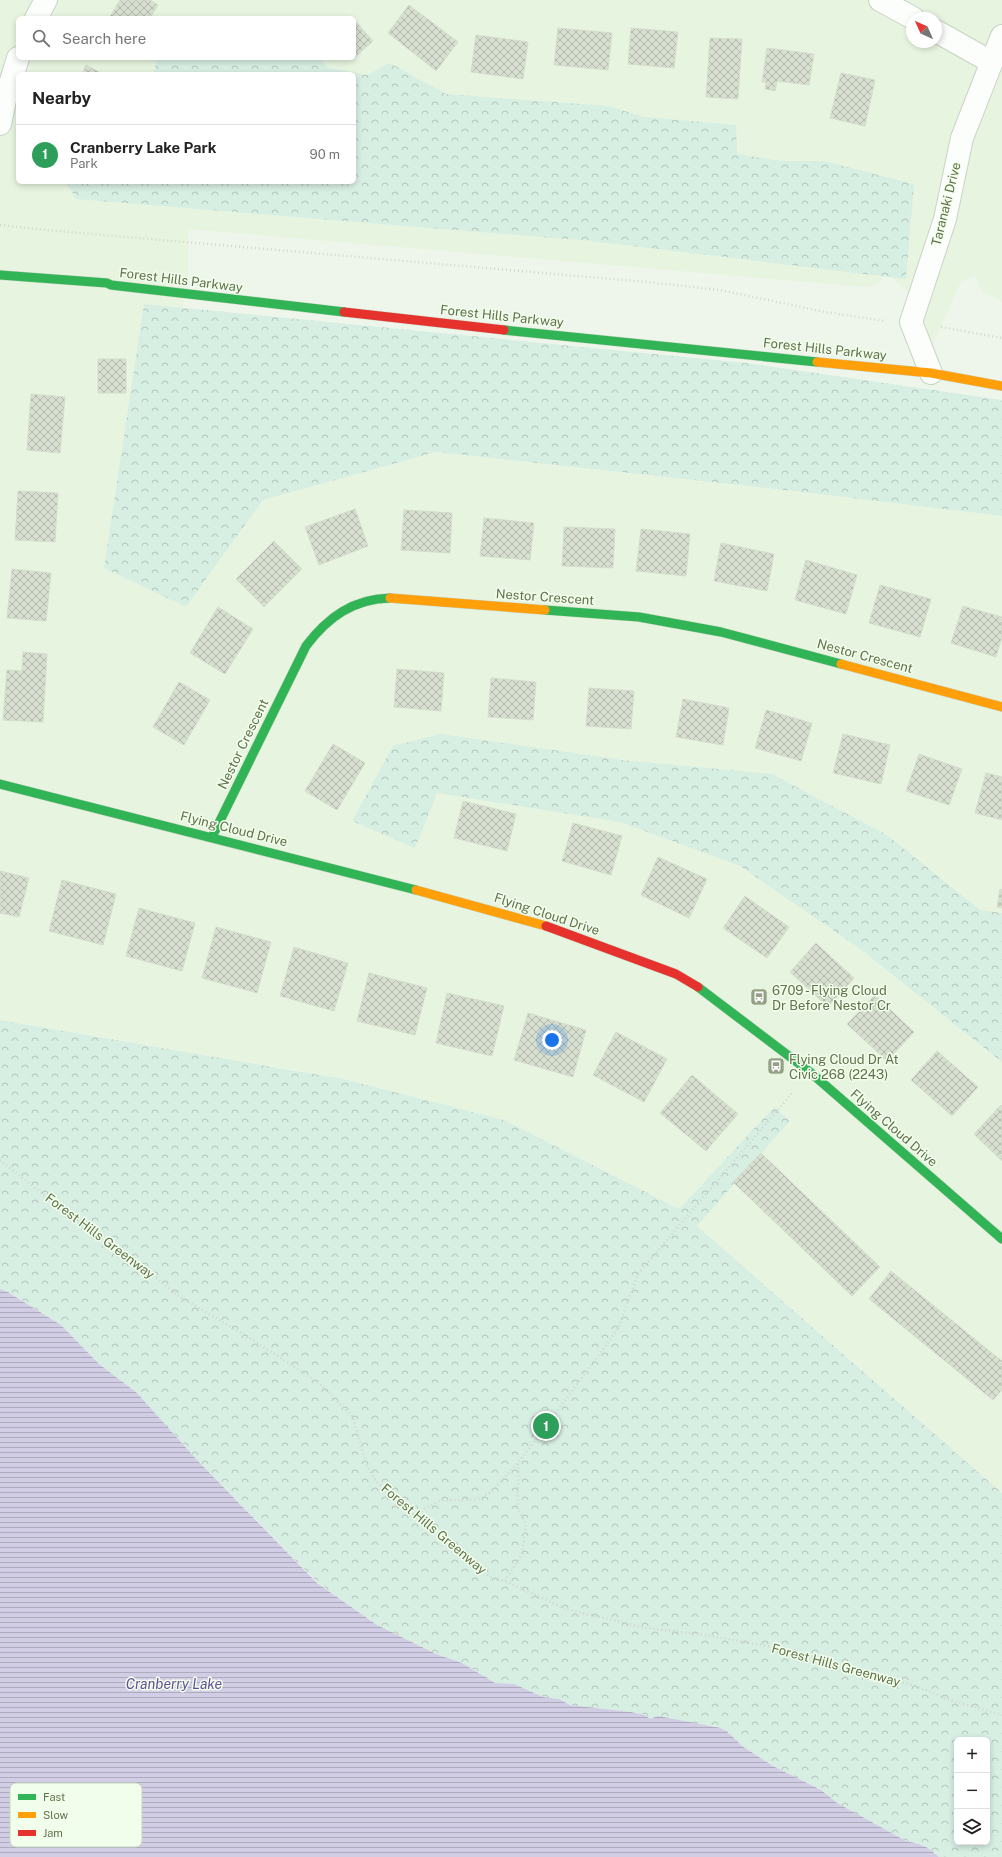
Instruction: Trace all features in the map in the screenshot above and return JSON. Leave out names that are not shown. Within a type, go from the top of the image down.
[{"type":"street","points":[[37,16],[46,0]]},
{"type":"street","points":[[880,0],[906,14]]},
{"type":"street","points":[[942,34],[991,62]]},
{"type":"street","name":"Taranaki Drive","points":[[911,322],[945,219],[962,138],[1002,36]]},
{"type":"street","points":[[0,124],[5,100],[17,60]]},
{"type":"street","name":"Forest Hills Parkway","points":[[0,275],[107,283],[111,285],[494,328],[931,373],[1002,386]]},
{"type":"street","points":[[911,322],[931,373]]},
{"type":"street","name":"Nestor Crescent","points":[[212,837],[306,646],[323,624],[333,615],[358,602],[371,599],[395,598],[639,617],[720,632],[1002,707]]},
{"type":"street","name":"Flying Cloud Drive","points":[[0,784],[487,908],[562,931],[676,974],[708,994],[810,1072],[1002,1239]]},
{"type":"path","points":[[0,225],[647,282],[720,290],[825,312],[884,321],[911,322],[1002,338]]},
{"type":"path","points":[[414,1515],[440,1501],[478,1499],[491,1492],[519,1462],[618,1329],[638,1274],[810,1072]]},
{"type":"path","name":"Forest Hills Greenway","points":[[0,1160],[89,1231],[136,1260],[177,1295],[248,1337],[319,1383],[353,1417],[366,1464],[376,1481],[414,1515],[492,1578],[505,1581],[566,1609],[646,1628],[700,1634],[794,1651],[847,1669],[916,1686],[950,1700],[1002,1715]]},
{"type":"path","points":[[505,1581],[522,1554],[526,1524],[517,1508],[519,1462]]},
{"type":"shaded area","points":[[0,0],[1002,0],[1002,301],[983,293],[975,276],[961,282],[924,364],[912,296],[886,272],[879,283],[873,286],[865,287],[188,229],[188,279],[183,307],[144,304],[186,607],[263,500],[436,452],[803,492],[1002,516],[1002,1493],[696,1225],[790,1121],[774,1107],[679,1209],[504,1120],[301,1071],[0,1020]]},
{"type":"green space","points":[[157,60],[321,60],[328,68],[350,72],[154,72]]},
{"type":"green space","points":[[390,63],[446,94],[608,106],[644,117],[736,125],[737,154],[782,161],[824,161],[914,184],[906,279],[591,241],[76,199],[67,184],[356,184],[356,73],[367,75]]},
{"type":"green space","points":[[144,304],[746,363],[1002,400],[1002,516],[803,492],[436,452],[263,500],[186,607],[104,568]]},
{"type":"green space","points":[[441,734],[622,760],[772,774],[887,835],[980,910],[1002,913],[1002,1062],[859,948],[740,866],[620,822],[437,793],[415,848],[352,821],[393,746]]},
{"type":"green space","points":[[0,1020],[343,1079],[504,1120],[679,1209],[774,1107],[790,1121],[697,1226],[1002,1493],[1002,1857],[939,1857],[928,1848],[906,1841],[836,1803],[821,1790],[773,1766],[742,1746],[721,1728],[715,1726],[650,1719],[645,1715],[631,1712],[570,1705],[559,1699],[543,1697],[514,1684],[495,1683],[462,1663],[436,1654],[377,1625],[318,1583],[197,1460],[137,1393],[99,1364],[61,1325],[9,1292],[0,1289]]},
{"type":"water","name":"Cranberry Lake","points":[[0,1289],[8,1292],[61,1325],[99,1364],[137,1393],[197,1460],[317,1583],[377,1625],[436,1654],[462,1663],[495,1683],[514,1684],[543,1697],[559,1699],[570,1705],[631,1712],[645,1715],[650,1719],[658,1716],[721,1728],[742,1746],[773,1766],[821,1790],[837,1803],[906,1841],[928,1848],[939,1857],[0,1857]]},
{"type":"building","points":[[120,0],[150,0],[158,5],[151,16],[110,16]]},
{"type":"building","points":[[409,5],[458,42],[436,71],[388,33]]},
{"type":"building","points":[[356,24],[373,41],[356,56]]},
{"type":"building","points":[[558,28],[612,33],[608,70],[554,65]]},
{"type":"building","points":[[631,28],[678,32],[674,68],[628,64]]},
{"type":"building","points":[[476,35],[528,42],[523,79],[471,72]]},
{"type":"building","points":[[710,38],[742,39],[738,99],[706,97]]},
{"type":"building","points":[[767,48],[814,54],[809,85],[777,81],[775,91],[765,89],[766,82],[762,82]]},
{"type":"building","points":[[86,65],[99,72],[83,72]]},
{"type":"building","points":[[841,73],[875,80],[865,126],[830,118]]},
{"type":"building","points":[[98,359],[126,359],[126,393],[98,393]]},
{"type":"building","points":[[31,394],[65,397],[60,453],[27,450]]},
{"type":"building","points":[[18,491],[58,493],[55,542],[15,540]]},
{"type":"building","points":[[355,509],[368,546],[319,565],[305,527]]},
{"type":"building","points":[[404,510],[452,513],[450,553],[401,550]]},
{"type":"building","points":[[484,518],[534,523],[530,560],[480,556]]},
{"type":"building","points":[[564,527],[615,529],[613,568],[562,566]]},
{"type":"building","points":[[641,529],[690,534],[686,576],[636,571]]},
{"type":"building","points":[[274,541],[302,569],[264,607],[236,579]]},
{"type":"building","points":[[721,543],[774,554],[767,591],[714,581]]},
{"type":"building","points":[[806,560],[857,575],[846,614],[795,600]]},
{"type":"building","points":[[12,569],[51,573],[46,621],[7,618]]},
{"type":"building","points":[[880,585],[931,599],[920,637],[869,623]]},
{"type":"building","points":[[963,606],[1002,617],[1002,637],[996,657],[951,643]]},
{"type":"building","points":[[218,607],[253,629],[225,674],[190,653]]},
{"type":"building","points":[[23,652],[47,654],[43,722],[3,720],[7,670],[22,671]]},
{"type":"building","points":[[397,669],[444,673],[441,711],[394,707]]},
{"type":"building","points":[[491,678],[536,682],[533,720],[488,717]]},
{"type":"building","points":[[179,682],[210,700],[184,745],[153,727]]},
{"type":"building","points":[[589,688],[634,691],[631,729],[586,726]]},
{"type":"building","points":[[683,699],[729,708],[723,745],[676,737]]},
{"type":"building","points":[[766,710],[812,723],[801,761],[755,748]]},
{"type":"building","points":[[843,734],[890,745],[881,784],[833,773]]},
{"type":"building","points":[[333,744],[365,763],[337,810],[305,791]]},
{"type":"building","points":[[919,754],[962,769],[949,805],[906,791]]},
{"type":"building","points":[[986,773],[1002,777],[1002,820],[975,813]]},
{"type":"building","points":[[463,801],[516,814],[507,851],[454,838]]},
{"type":"building","points":[[573,823],[622,836],[611,875],[562,861]]},
{"type":"building","points":[[658,857],[707,879],[689,918],[641,895]]},
{"type":"building","points":[[0,871],[29,878],[19,917],[0,913]]},
{"type":"building","points":[[62,880],[116,894],[103,945],[49,931]]},
{"type":"building","points":[[1000,889],[1002,890],[1002,908],[997,907]]},
{"type":"building","points":[[745,896],[789,927],[767,958],[723,928]]},
{"type":"building","points":[[139,908],[195,923],[182,971],[126,956]]},
{"type":"building","points":[[216,927],[271,942],[257,993],[202,978]]},
{"type":"building","points":[[816,943],[854,978],[828,1007],[790,972]]},
{"type":"building","points":[[294,947],[348,963],[334,1011],[280,996]]},
{"type":"building","points":[[369,973],[427,988],[415,1035],[357,1021]]},
{"type":"building","points":[[447,993],[504,1006],[492,1056],[436,1043]]},
{"type":"building","points":[[875,995],[914,1032],[887,1061],[847,1024]]},
{"type":"building","points":[[528,1013],[586,1030],[573,1077],[514,1060]]},
{"type":"building","points":[[616,1032],[667,1059],[644,1102],[593,1075]]},
{"type":"building","points":[[937,1051],[978,1087],[952,1116],[911,1080]]},
{"type":"building","points":[[692,1075],[738,1114],[706,1151],[660,1113]]},
{"type":"building","points":[[1001,1105],[1002,1106],[1002,1161],[974,1134]]},
{"type":"building","points":[[761,1153],[880,1267],[852,1296],[733,1182]]},
{"type":"building","points":[[891,1271],[1002,1361],[1002,1390],[993,1400],[869,1299]]},
{"type":"traffic: fast","points":[[0,275],[107,283],[111,285],[344,312]]},
{"type":"traffic: fast","points":[[504,330],[817,362]]},
{"type":"traffic: fast","points":[[212,837],[306,646],[323,626],[342,612],[364,602],[390,598]]},
{"type":"traffic: fast","points":[[545,610],[639,617],[721,632],[841,664]]},
{"type":"traffic: fast","points":[[0,784],[416,890]]},
{"type":"traffic: fast","points":[[698,987],[810,1072],[1002,1239]]},
{"type":"traffic: slow","points":[[817,362],[931,373],[1002,386]]},
{"type":"traffic: slow","points":[[390,598],[545,610]]},
{"type":"traffic: slow","points":[[841,664],[1002,707]]},
{"type":"traffic: slow","points":[[416,890],[546,926]]},
{"type":"traffic: jam","points":[[344,312],[504,330]]},
{"type":"traffic: jam","points":[[546,926],[676,974],[698,987]]},
{"type":"place","name":"6709 - Flying Cloud Dr Before Nestor Cr","points":[[759,997]]},
{"type":"place","name":"Flying Cloud Dr At Civic 268 (2243)","points":[[776,1066]]},
{"type":"place","name":"Cranberry Lake Park","points":[[546,1426]]}]
